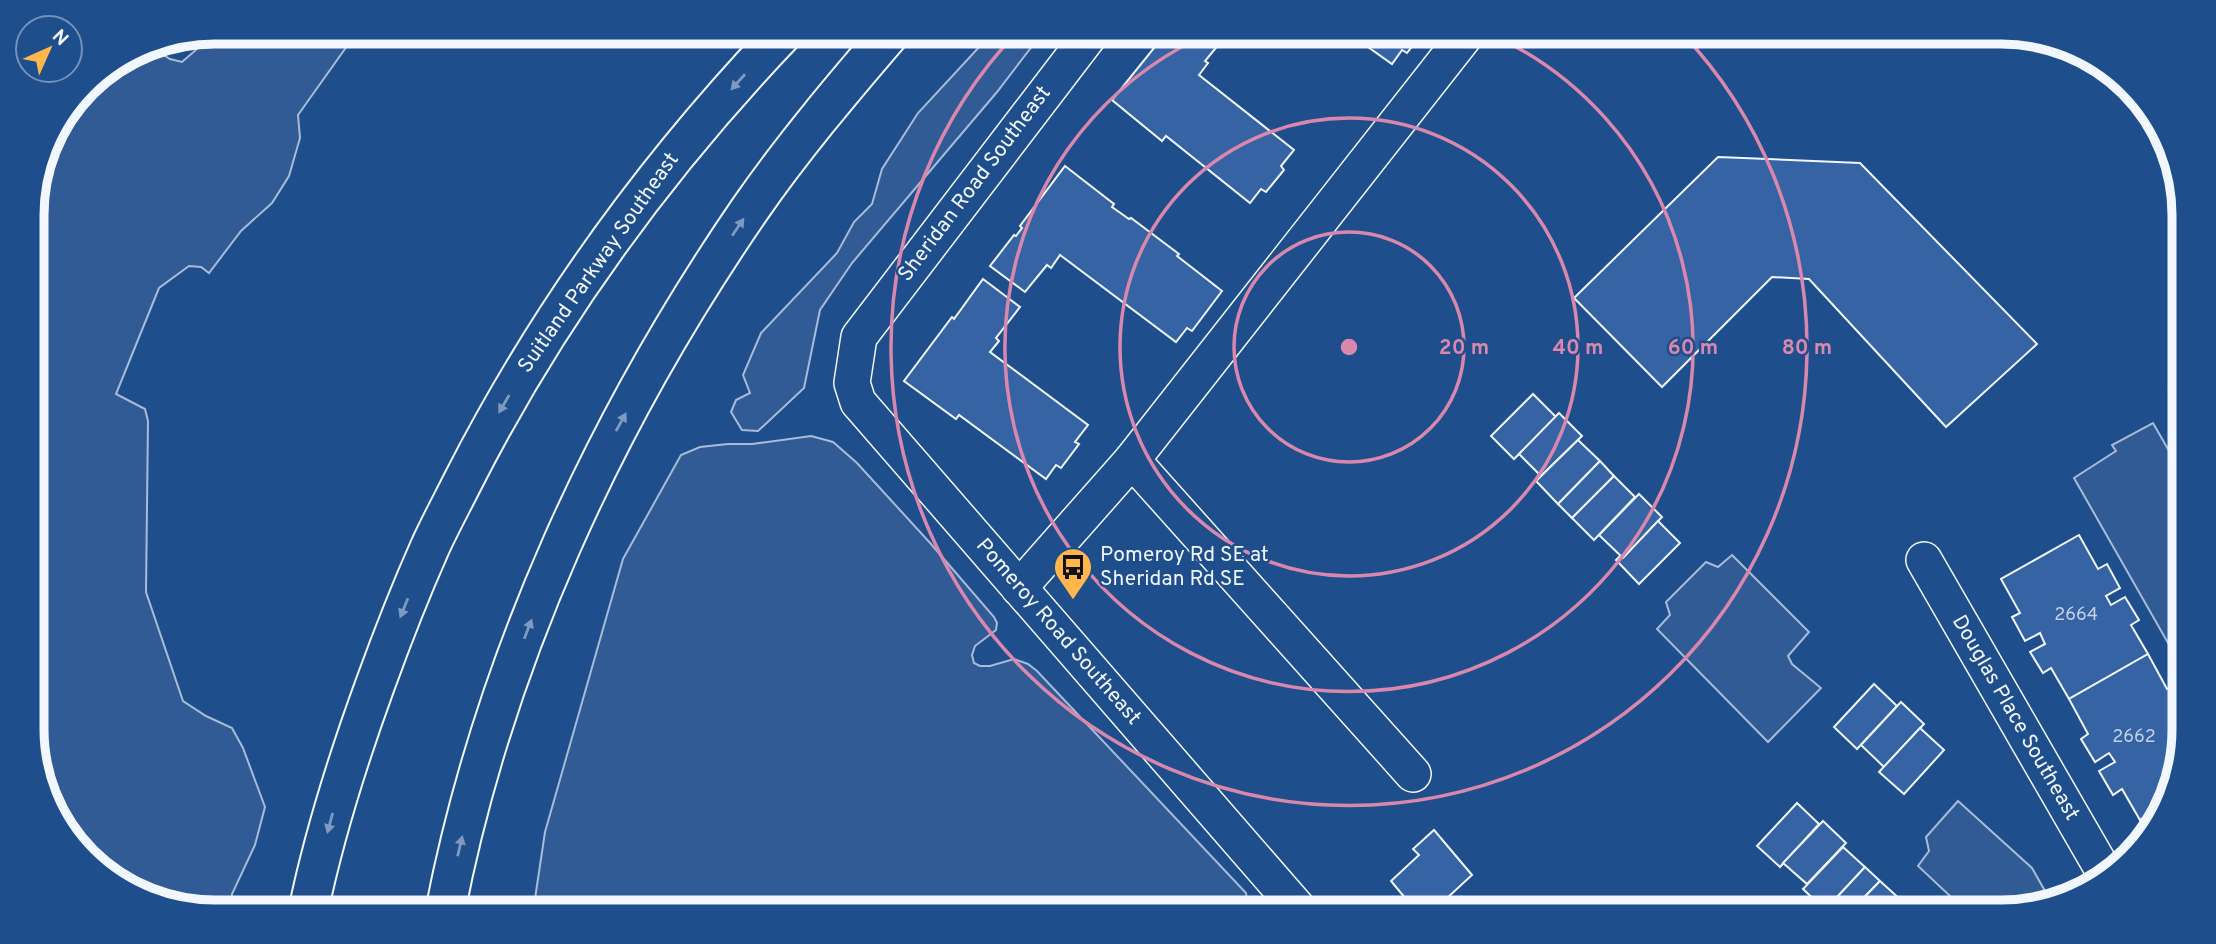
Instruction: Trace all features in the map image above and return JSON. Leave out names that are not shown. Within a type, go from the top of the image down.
[{"type":"highway","name":"Suitland Parkway Southeast","points":[[311,900],[351,751],[396,630],[431,545],[491,427],[560,312],[641,197],[682,145],[773,44]]},
{"type":"highway","points":[[448,900],[467,818],[505,693],[572,520],[606,449],[676,323],[751,208],[828,107],[881,44]]},
{"type":"street","name":"Sheridan Road Southeast","points":[[859,337],[1083,44]]},
{"type":"street","points":[[1019,588],[1132,460],[1459,44]]},
{"type":"street","name":"Pomeroy Road Southeast","points":[[859,337],[852,383],[858,402],[1291,900]]},
{"type":"street","points":[[1132,460],[1413,774]]},
{"type":"street","name":"Douglas Place Southeast","points":[[1924,560],[2101,867]]},
{"type":"shaded area","points":[[215,44],[348,44],[298,115],[300,138],[289,176],[272,203],[241,231],[209,273],[201,267],[189,266],[159,288],[116,394],[145,409],[148,421],[146,592],[183,701],[232,728],[243,748],[265,807],[255,845],[231,900],[182,897],[149,887],[111,865],[94,850],[79,833],[57,795],[45,751],[44,729],[45,193],[61,139],[79,111],[102,86],[149,57],[160,53],[182,62],[198,45]]},
{"type":"shaded area","points":[[982,44],[1034,44],[997,92],[852,263],[820,310],[804,388],[758,431],[742,430],[731,412],[736,400],[750,393],[743,375],[761,333],[837,253],[854,222],[872,204],[882,169],[918,113]]},
{"type":"shaded area","points":[[2153,423],[2172,456],[2172,650],[2074,478],[2116,451],[2112,445]]},
{"type":"shaded area","points":[[811,436],[833,442],[857,463],[994,617],[996,630],[975,646],[972,655],[974,663],[990,666],[1014,659],[1037,671],[1246,893],[1247,900],[535,900],[545,832],[623,559],[681,455],[700,447],[752,444]]},
{"type":"shaded area","points":[[1732,555],[1809,632],[1788,656],[1792,664],[1821,688],[1768,742],[1657,629],[1670,615],[1666,602],[1706,562],[1718,567]]},
{"type":"shaded area","points":[[1958,801],[2032,868],[2046,894],[2012,900],[1954,900],[1918,866],[1929,851],[1926,837]]},
{"type":"building","points":[[1157,44],[1219,44],[1205,61],[1208,63],[1199,75],[1294,150],[1281,166],[1284,170],[1266,192],[1261,189],[1250,203],[1166,136],[1162,141],[1112,100]]},
{"type":"building","points":[[1364,44],[1414,44],[1407,53],[1402,50],[1392,64]]},
{"type":"building","points":[[1718,157],[1860,163],[2037,344],[1946,427],[1809,279],[1772,277],[1662,387],[1574,298]]},
{"type":"building","points":[[1065,166],[1114,204],[1112,207],[1179,254],[1177,256],[1222,291],[1192,331],[1187,328],[1176,342],[1060,255],[1051,268],[1047,265],[1025,292],[990,266],[1022,228],[1020,226]]},
{"type":"building","points":[[983,279],[1020,307],[996,338],[999,341],[990,352],[1088,425],[1075,442],[1079,444],[1061,468],[1056,465],[1046,479],[959,415],[956,419],[904,381]]},
{"type":"building","points":[[1533,394],[1556,417],[1514,459],[1491,436]]},
{"type":"building","points":[[1559,413],[1582,436],[1541,476],[1519,454]]},
{"type":"building","points":[[1578,440],[1600,461],[1558,504],[1536,481]]},
{"type":"building","points":[[1600,461],[1614,476],[1572,518],[1558,504]]},
{"type":"building","points":[[1614,476],[1635,497],[1594,540],[1572,518]]},
{"type":"building","points":[[1639,494],[1662,517],[1623,558],[1599,535]]},
{"type":"building","points":[[1658,521],[1680,543],[1639,584],[1616,560],[1620,556],[1623,558]]},
{"type":"building","points":[[2079,535],[2098,569],[2107,564],[2120,588],[2106,596],[2111,605],[2125,597],[2139,620],[2131,625],[2148,654],[2069,699],[2051,668],[2043,673],[2030,652],[2045,644],[2040,633],[2025,641],[2012,617],[2020,613],[2001,579]]},
{"type":"building","points":[[2148,654],[2167,689],[2172,686],[2172,740],[2169,762],[2159,795],[2149,814],[2140,820],[2122,789],[2113,795],[2099,771],[2115,762],[2109,753],[2095,762],[2081,739],[2088,734],[2069,699]]},
{"type":"building","points":[[1874,684],[1897,706],[1857,749],[1834,727]]},
{"type":"building","points":[[1901,702],[1924,724],[1884,767],[1861,745]]},
{"type":"building","points":[[1920,728],[1944,750],[1904,794],[1879,772]]},
{"type":"building","points":[[1797,803],[1819,824],[1780,867],[1757,846]]},
{"type":"building","points":[[1823,821],[1846,843],[1807,884],[1783,863]]},
{"type":"building","points":[[1434,830],[1472,875],[1445,900],[1405,900],[1391,881],[1419,855],[1413,849]]},
{"type":"building","points":[[1843,847],[1865,867],[1834,900],[1815,900],[1803,889]]},
{"type":"building","points":[[1865,867],[1880,881],[1862,900],[1834,900]]},
{"type":"building","points":[[1880,881],[1901,900],[1862,900]]},
{"type":"place","name":"Pomeroy Rd SE at Sheridan Rd SE","points":[[1073,601]]}]
